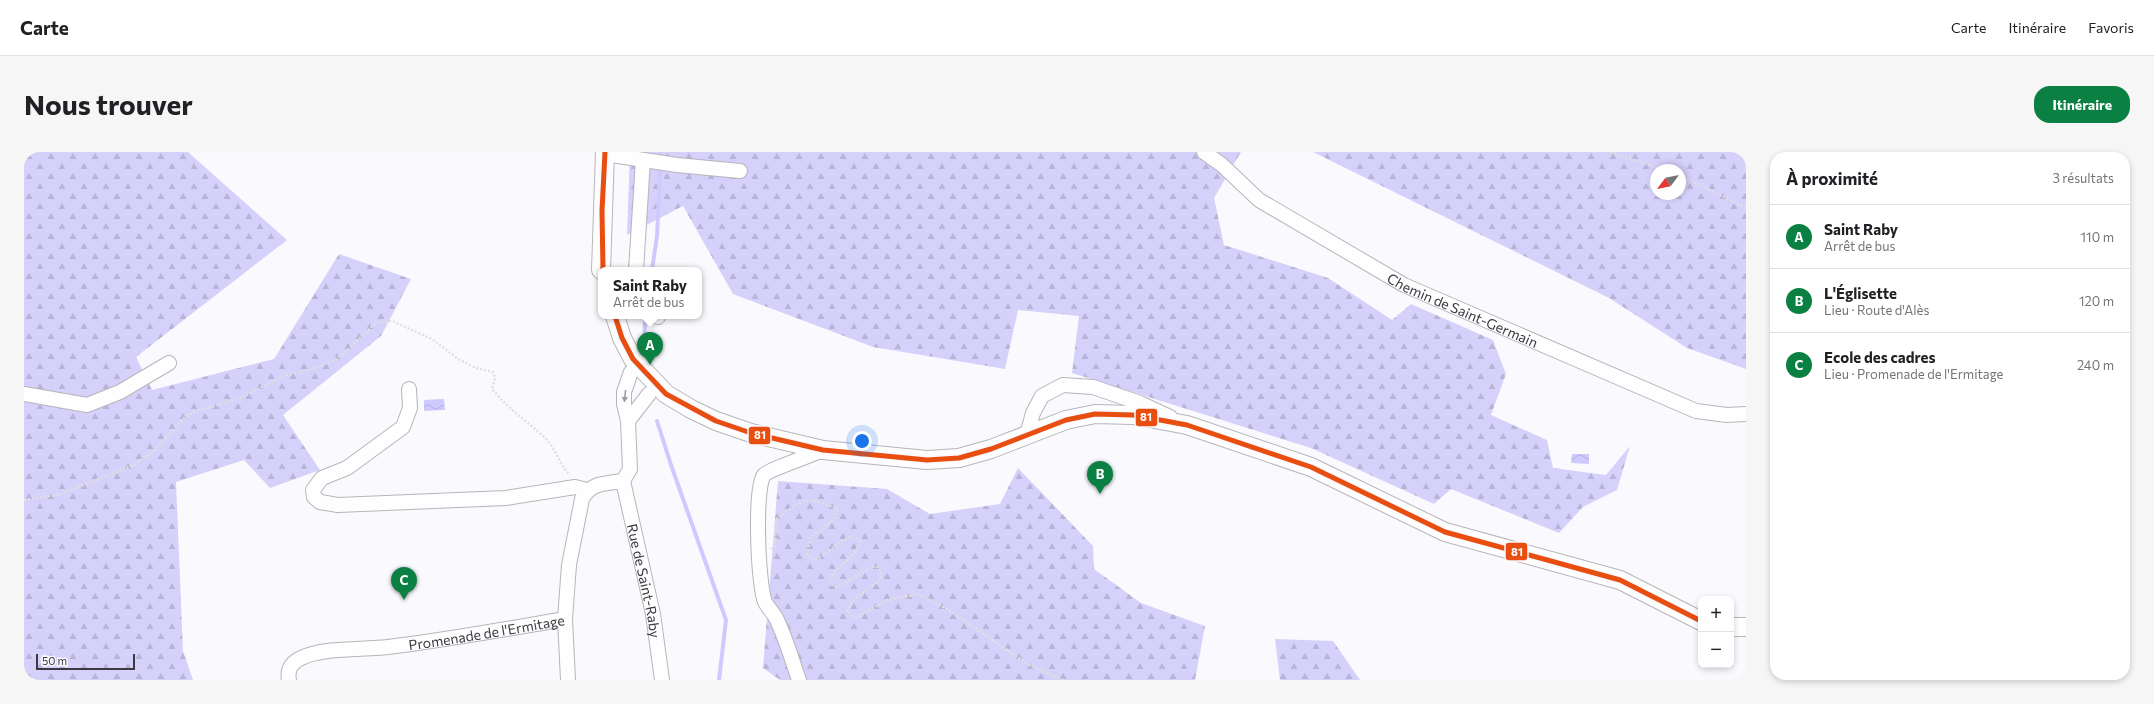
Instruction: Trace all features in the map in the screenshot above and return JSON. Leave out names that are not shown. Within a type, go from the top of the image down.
[{"type":"main road","points":[[602,267],[605,153]]},
{"type":"main road","points":[[608,319],[614,343],[631,372],[649,394],[675,414],[733,433],[751,433]]},
{"type":"main road","points":[[616,319],[622,338],[634,359],[666,394],[691,409],[716,421],[751,433],[823,450],[927,460],[959,458],[991,449],[1066,420],[1095,414],[1133,415],[1187,425],[1311,467],[1445,532],[1620,580],[1698,619]]},
{"type":"main road","points":[[1734,627],[1746,627]]},
{"type":"street","name":"Chemin de Saint-Germain","points":[[1204,152],[1222,165],[1259,200],[1404,285],[1696,410],[1727,415],[1746,414]]},
{"type":"street","points":[[605,153],[677,165],[740,171]]},
{"type":"street","points":[[636,267],[645,160]]},
{"type":"street","points":[[24,394],[87,405],[120,392],[168,363]]},
{"type":"street","points":[[409,390],[410,408],[403,427],[347,468],[322,478],[313,490],[314,497],[320,502],[338,505],[506,498],[575,487],[587,490],[595,485],[623,481],[630,469],[628,421],[624,404],[624,392],[631,372]]},
{"type":"street","points":[[1030,433],[1033,413],[1042,396],[1063,385],[1093,387],[1140,403],[1187,425]]},
{"type":"street","points":[[628,421],[649,394]]},
{"type":"street","points":[[799,680],[777,619],[765,602],[760,578],[760,486],[764,475],[772,469],[792,464],[823,450]]},
{"type":"street","name":"Rue de Saint-Raby","points":[[623,481],[653,614],[662,680]]},
{"type":"street","name":"Promenade de l'Ermitage","points":[[289,680],[288,671],[292,664],[300,659],[314,654],[387,647],[565,619],[569,565],[582,499],[587,490]]},
{"type":"street","points":[[565,619],[568,680]]},
{"type":"path","points":[[1610,152],[1650,165]]},
{"type":"path","points":[[1686,178],[1746,208]]},
{"type":"path","points":[[24,500],[61,494],[134,465],[155,450],[184,417],[194,412],[240,398],[286,375],[313,369],[330,362],[346,352],[373,325],[385,321],[392,321],[432,339],[458,359],[476,368],[492,372],[495,379],[492,389],[499,398],[544,437],[554,448],[561,466],[587,490]]},
{"type":"path","points":[[759,551],[775,547],[776,520],[796,503],[818,500],[836,509],[834,519],[812,537],[807,555],[814,560],[825,556],[844,538],[854,536],[860,542],[857,551],[832,574],[830,584],[837,588],[869,568],[876,566],[881,571],[880,580],[852,601],[847,611],[856,618],[887,600],[918,594],[947,609],[1029,665],[1063,680]]},
{"type":"green space","points":[[24,152],[188,152],[287,240],[136,357],[152,390],[274,359],[339,254],[411,279],[381,336],[283,415],[320,470],[270,488],[244,460],[176,482],[183,651],[193,680],[24,680]]},
{"type":"green space","points":[[630,152],[1241,152],[1214,198],[1224,245],[1328,278],[1392,320],[1411,304],[1493,340],[1506,374],[1491,415],[1547,440],[1553,468],[1606,475],[1630,446],[1617,490],[1583,507],[1559,533],[1451,489],[1434,504],[1311,448],[1072,373],[1079,316],[1018,310],[1005,369],[873,347],[733,294],[683,206],[627,235]]},
{"type":"green space","points":[[1313,152],[1746,152],[1746,369],[1687,348],[1609,298]]},
{"type":"green space","points":[[1018,468],[1093,546],[1094,569],[1141,603],[1205,626],[1195,680],[780,680],[763,668],[778,481],[887,489],[930,514],[1000,504]]},
{"type":"green space","points":[[1275,639],[1333,641],[1360,680],[1280,680]]},
{"type":"water","points":[[444,399],[445,410],[424,411],[424,400]]},
{"type":"water","points":[[1572,454],[1589,454],[1589,464],[1571,463]]},
{"type":"waterway","points":[[652,267],[657,236],[661,152]]},
{"type":"waterway","points":[[644,358],[645,319]]},
{"type":"waterway","points":[[657,421],[726,620],[719,680]]},
{"type":"transit line","name":"81","points":[[603,267],[602,211],[605,152]]},
{"type":"transit line","name":"81","points":[[616,319],[622,338],[633,359],[666,394],[716,421],[751,433],[823,450],[927,460],[959,458],[991,449],[1066,420],[1095,414],[1133,415],[1187,425],[1311,467],[1445,532],[1620,580],[1698,619]]},
{"type":"place","name":"Saint Raby","points":[[650,365]]},
{"type":"place","name":"L'Églisette","points":[[1100,494]]},
{"type":"place","name":"Ecole des cadres","points":[[404,600]]}]
